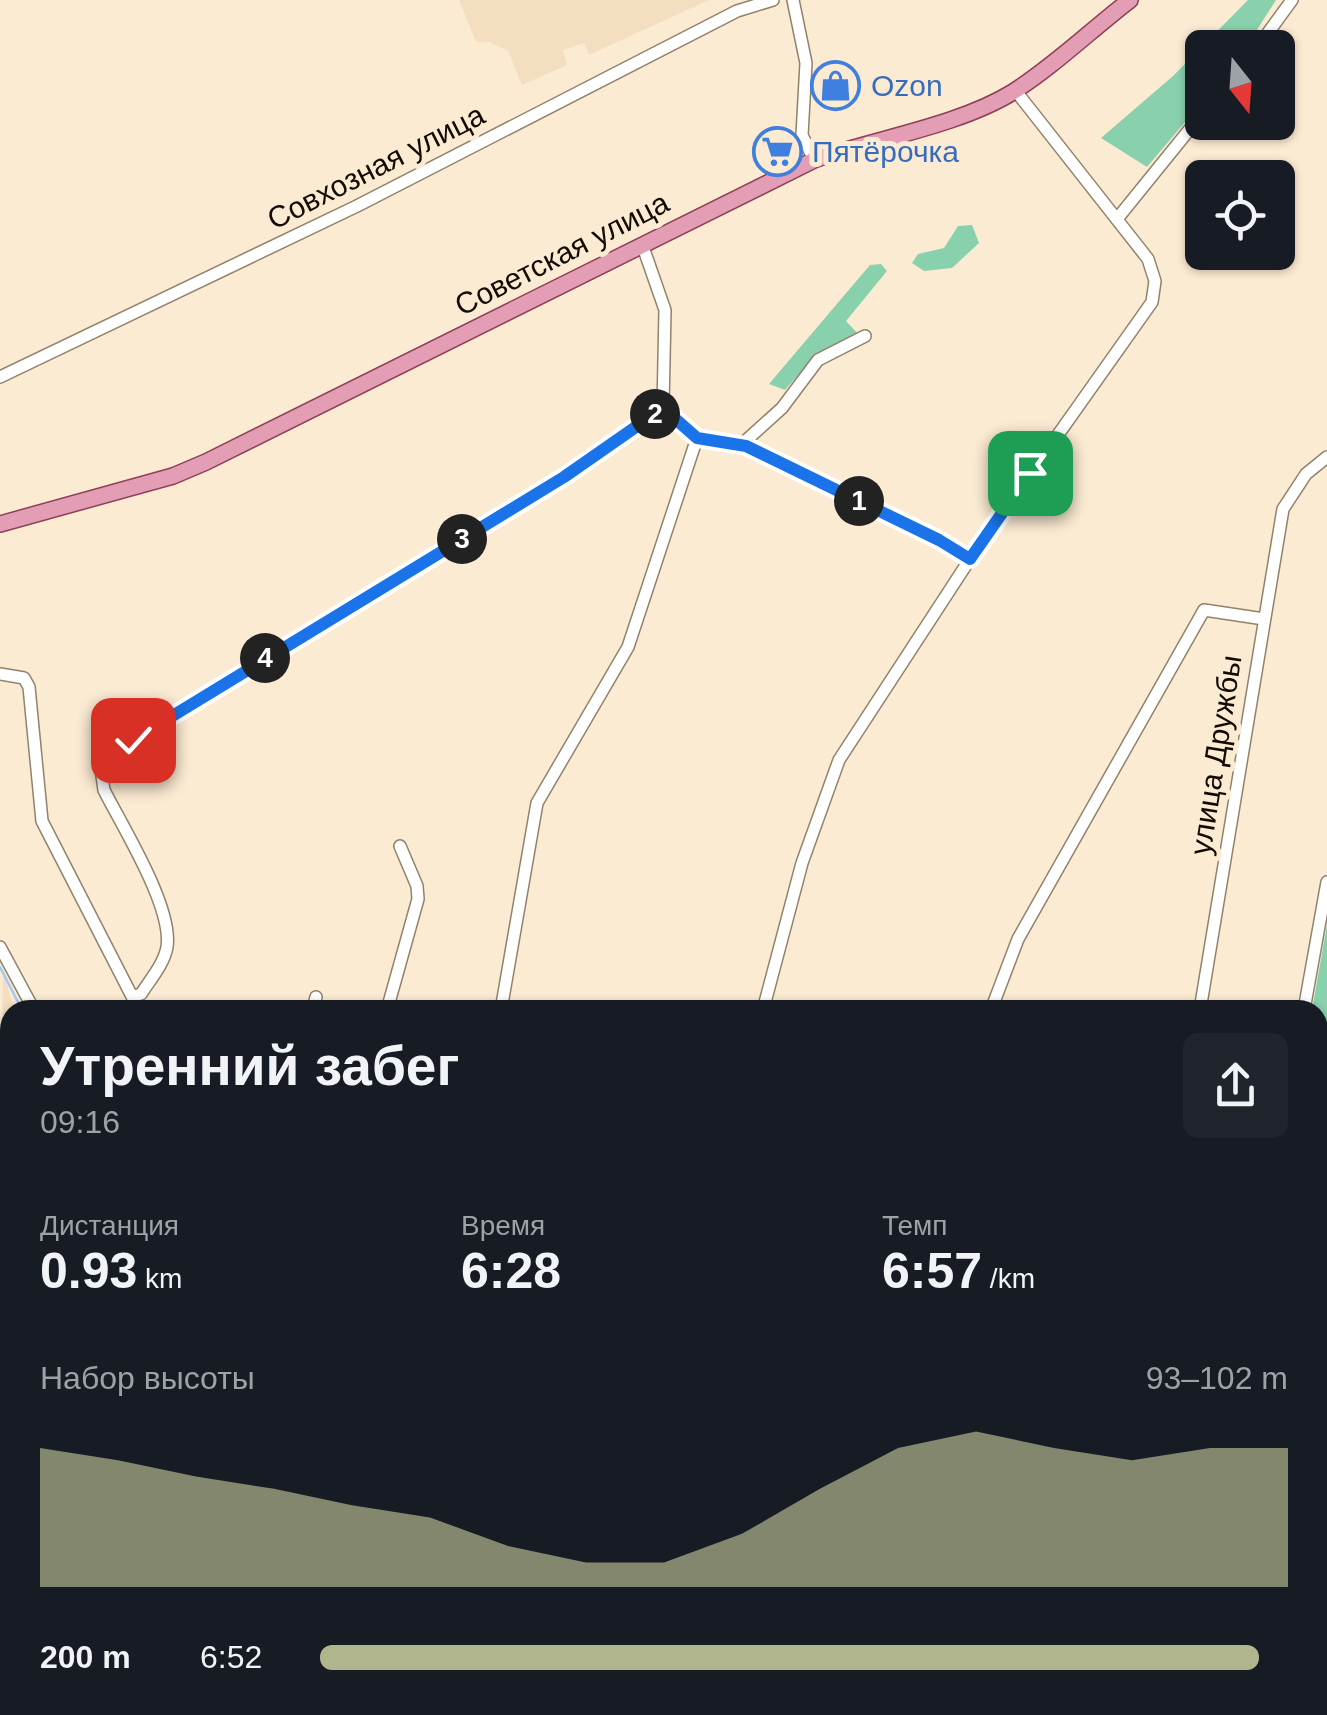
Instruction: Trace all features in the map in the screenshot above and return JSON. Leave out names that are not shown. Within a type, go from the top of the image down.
[{"type":"main road","name":"Советская улица","points":[[0,524],[173,476],[814,160],[884,136],[958,118],[1015,90],[1130,0]]},
{"type":"street","name":"Совхозная улица","points":[[0,377],[357,206],[737,11],[774,0]]},
{"type":"street","points":[[794,0],[806,62],[802,135],[814,160]]},
{"type":"street","points":[[1270,30],[1292,0]]},
{"type":"street","points":[[766,1000],[802,863],[839,760],[970,559],[1152,302],[1155,281],[1148,259],[1015,90]]},
{"type":"street","points":[[1116,219],[1185,135]]},
{"type":"street","points":[[642,244],[665,310],[663,408],[697,438],[742,445],[939,540],[970,559]]},
{"type":"street","points":[[742,445],[782,408],[818,360],[864,336]]},
{"type":"street","points":[[134,996],[155,974],[167,949],[167,921],[101,779],[101,769],[133,740],[564,477],[663,408]]},
{"type":"street","points":[[503,1000],[537,803],[628,647],[697,438]]},
{"type":"street","name":"улица Дружбы","points":[[1202,1000],[1284,509],[1306,474],[1327,458]]},
{"type":"street","points":[[995,1000],[1018,939],[1204,610],[1264,619]]},
{"type":"street","points":[[0,674],[24,678],[29,687],[42,821],[135,1000]]},
{"type":"street","points":[[390,1000],[417,886],[400,846]]},
{"type":"street","points":[[1306,1000],[1327,882]]},
{"type":"street","points":[[0,946],[29,1000]]},
{"type":"shaded area","points":[[459,0],[709,0],[589,55],[584,43],[563,50],[567,65],[522,85],[508,51],[490,42],[476,42]]},
{"type":"shaded area","points":[[3,970],[11,1000],[2,1000]]},
{"type":"green space","points":[[1248,0],[1276,0],[1257,30],[1218,30]]},
{"type":"green space","points":[[1185,64],[1185,122],[1147,167],[1101,138]]},
{"type":"green space","points":[[972,225],[979,243],[952,268],[924,271],[912,263],[918,254],[944,248],[958,226]]},
{"type":"green space","points":[[881,264],[887,271],[846,321],[858,334],[813,358],[785,390],[769,384],[870,265]]},
{"type":"green space","points":[[1327,925],[1327,1000],[1314,1000]]},
{"type":"waterway","points":[[0,967],[17,1000]]},
{"type":"place","name":"Ozon","points":[[836,86]]},
{"type":"place","name":"Пятёрочка","points":[[777,152]]},
{"type":"route","points":[[133,740],[564,477],[663,408],[697,438],[746,446],[939,540],[970,559],[1030,473]]}]
